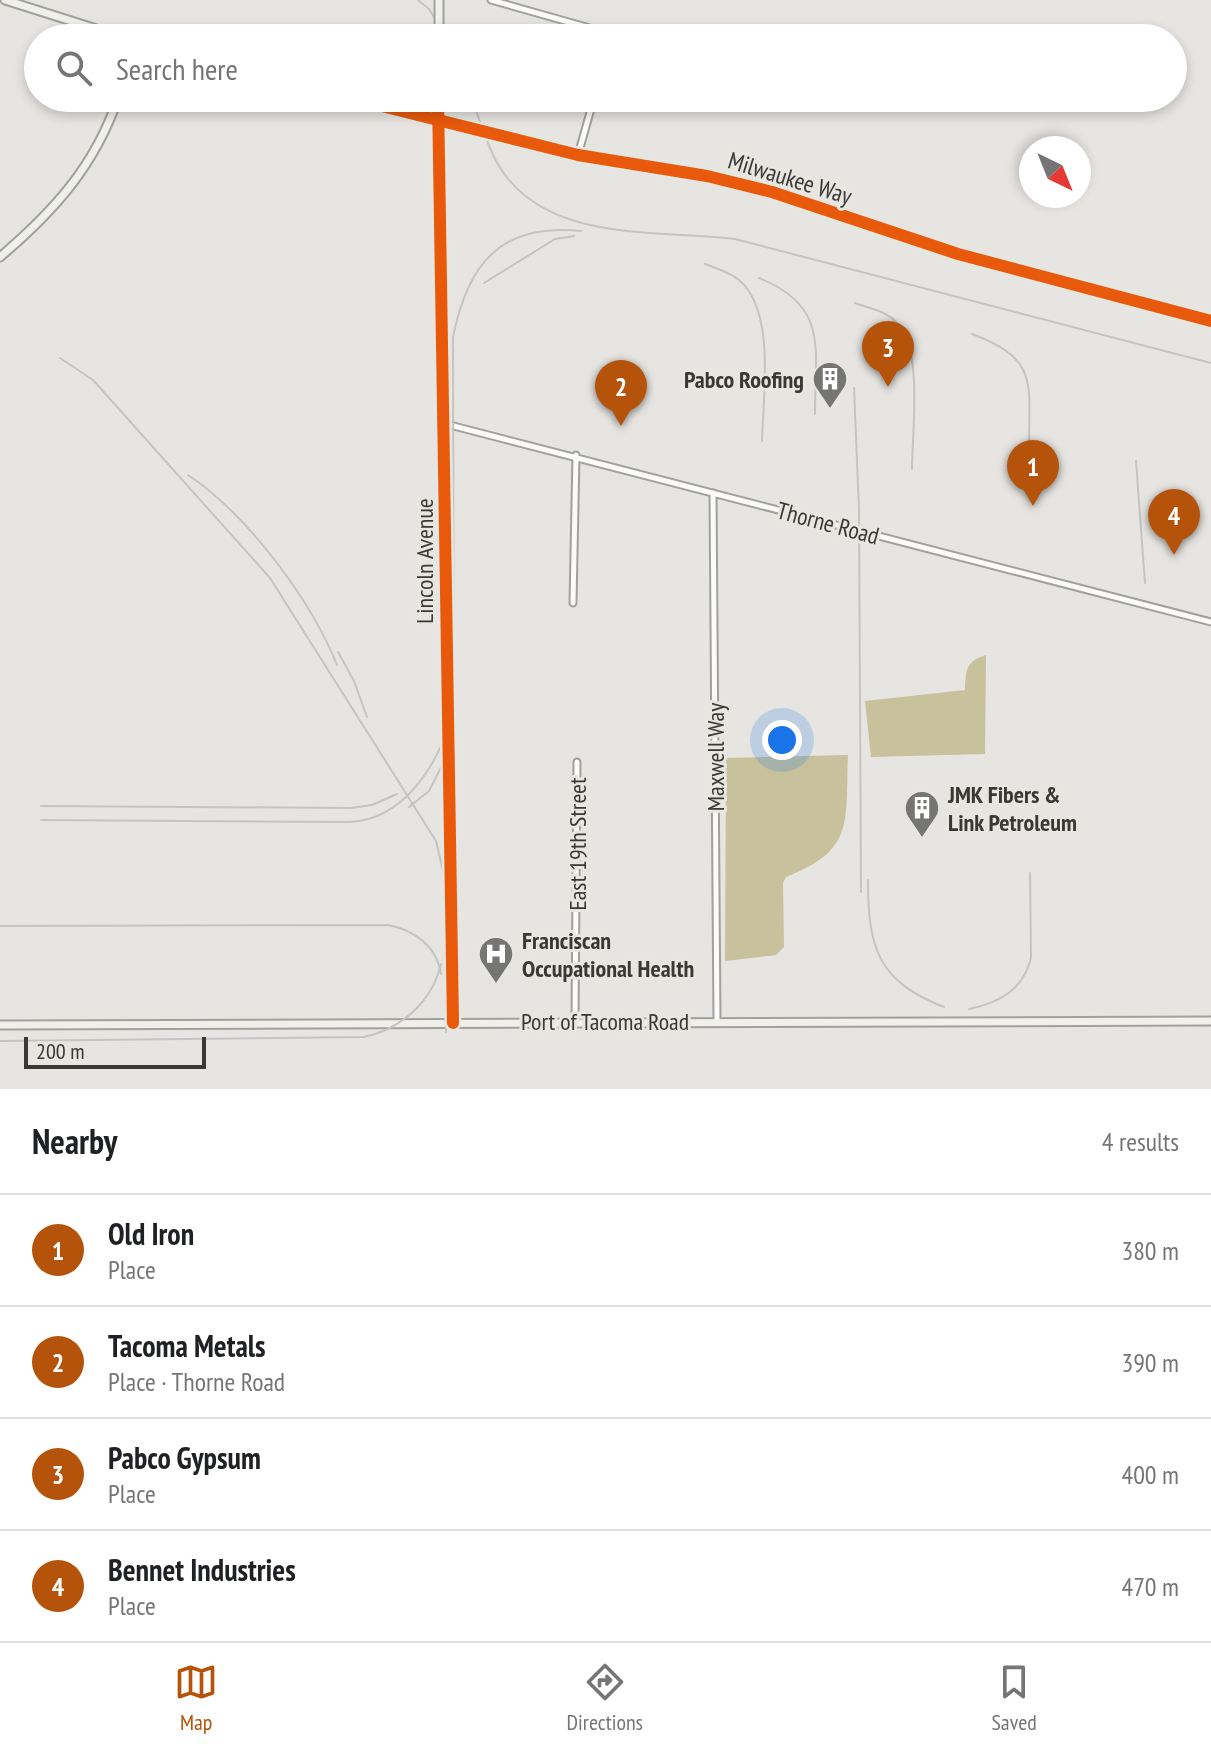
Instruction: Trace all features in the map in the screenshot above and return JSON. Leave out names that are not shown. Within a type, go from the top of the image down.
[{"type":"street","points":[[5,0],[81,24]]},
{"type":"street","points":[[439,0],[439,24]]},
{"type":"street","points":[[491,0],[576,24]]},
{"type":"street","points":[[0,257],[72,189],[93,158],[112,112]]},
{"type":"street","name":"Milwaukee Way","points":[[406,112],[578,155],[685,172],[772,192],[958,254],[1211,321]]},
{"type":"street","name":"Lincoln Avenue","points":[[438,112],[446,424],[448,829],[453,1023]]},
{"type":"street","points":[[578,155],[590,112]]},
{"type":"street","name":"Thorne Road","points":[[446,424],[576,455],[1211,622]]},
{"type":"street","points":[[573,603],[576,455]]},
{"type":"street","name":"Maxwell Way","points":[[713,493],[717,1022]]},
{"type":"street","name":"East 19th Street","points":[[575,1021],[577,762]]},
{"type":"street","name":"Port of Tacoma Road","points":[[0,1025],[1211,1021]]},
{"type":"shaded area","points":[[986,655],[985,754],[871,757],[865,701],[965,690],[970,664]]},
{"type":"shaded area","points":[[848,755],[846,815],[836,844],[825,856],[786,877],[783,883],[784,947],[776,955],[725,961],[726,758]]},
{"type":"railway","points":[[418,0],[429,9],[438,24]]},
{"type":"railway","points":[[477,112],[493,155],[512,184],[538,205],[567,218],[635,232],[735,239],[1211,363]]},
{"type":"railway","points":[[446,1032],[444,919],[454,825],[453,337],[468,288],[493,253],[529,234],[553,230],[581,231]]},
{"type":"railway","points":[[484,283],[555,239],[574,236]]},
{"type":"railway","points":[[705,264],[739,280],[751,294],[758,312],[765,355],[762,441]]},
{"type":"railway","points":[[759,278],[782,289],[807,316],[816,349],[815,414]]},
{"type":"railway","points":[[855,303],[882,312],[895,321],[910,350],[914,391],[912,469]]},
{"type":"railway","points":[[972,334],[1009,353],[1026,376],[1030,405],[1029,446]]},
{"type":"railway","points":[[60,358],[93,380],[270,578],[436,841],[443,871]]},
{"type":"railway","points":[[854,388],[859,509],[861,892]]},
{"type":"railway","points":[[1136,461],[1145,583]]},
{"type":"railway","points":[[188,475],[233,512],[275,560],[311,613],[337,665]]},
{"type":"railway","points":[[338,652],[354,681],[367,717]]},
{"type":"railway","points":[[41,820],[349,822],[368,819],[401,802],[414,788],[436,756],[451,721]]},
{"type":"railway","points":[[409,807],[429,791],[450,750]]},
{"type":"railway","points":[[41,806],[351,808],[372,805],[397,794]]},
{"type":"railway","points":[[969,1009],[1000,999],[1016,987],[1027,969],[1031,958],[1030,873]]},
{"type":"railway","points":[[868,880],[870,924],[881,959],[904,986],[944,1007]]},
{"type":"railway","points":[[0,926],[388,925],[407,931],[423,941],[435,955],[441,974]]},
{"type":"railway","points":[[0,1041],[364,1037],[390,1028],[413,1012],[430,990],[441,964]]},
{"type":"cycle path","points":[[406,112],[578,155],[707,176],[772,192],[958,254],[1211,321]]},
{"type":"cycle path","points":[[438,112],[453,1023]]},
{"type":"place","name":"Pabco Gypsum","points":[[888,387]]},
{"type":"place","name":"Pabco Roofing","points":[[830,410]]},
{"type":"place","name":"Tacoma Metals","points":[[621,426]]},
{"type":"place","name":"Old Iron","points":[[1033,506]]},
{"type":"place","name":"Bennet Industries","points":[[1174,555]]},
{"type":"place","name":"JMK Fibers & Link Petroleum","points":[[922,839]]},
{"type":"place","name":"Franciscan Occupational Health","points":[[496,985]]}]
